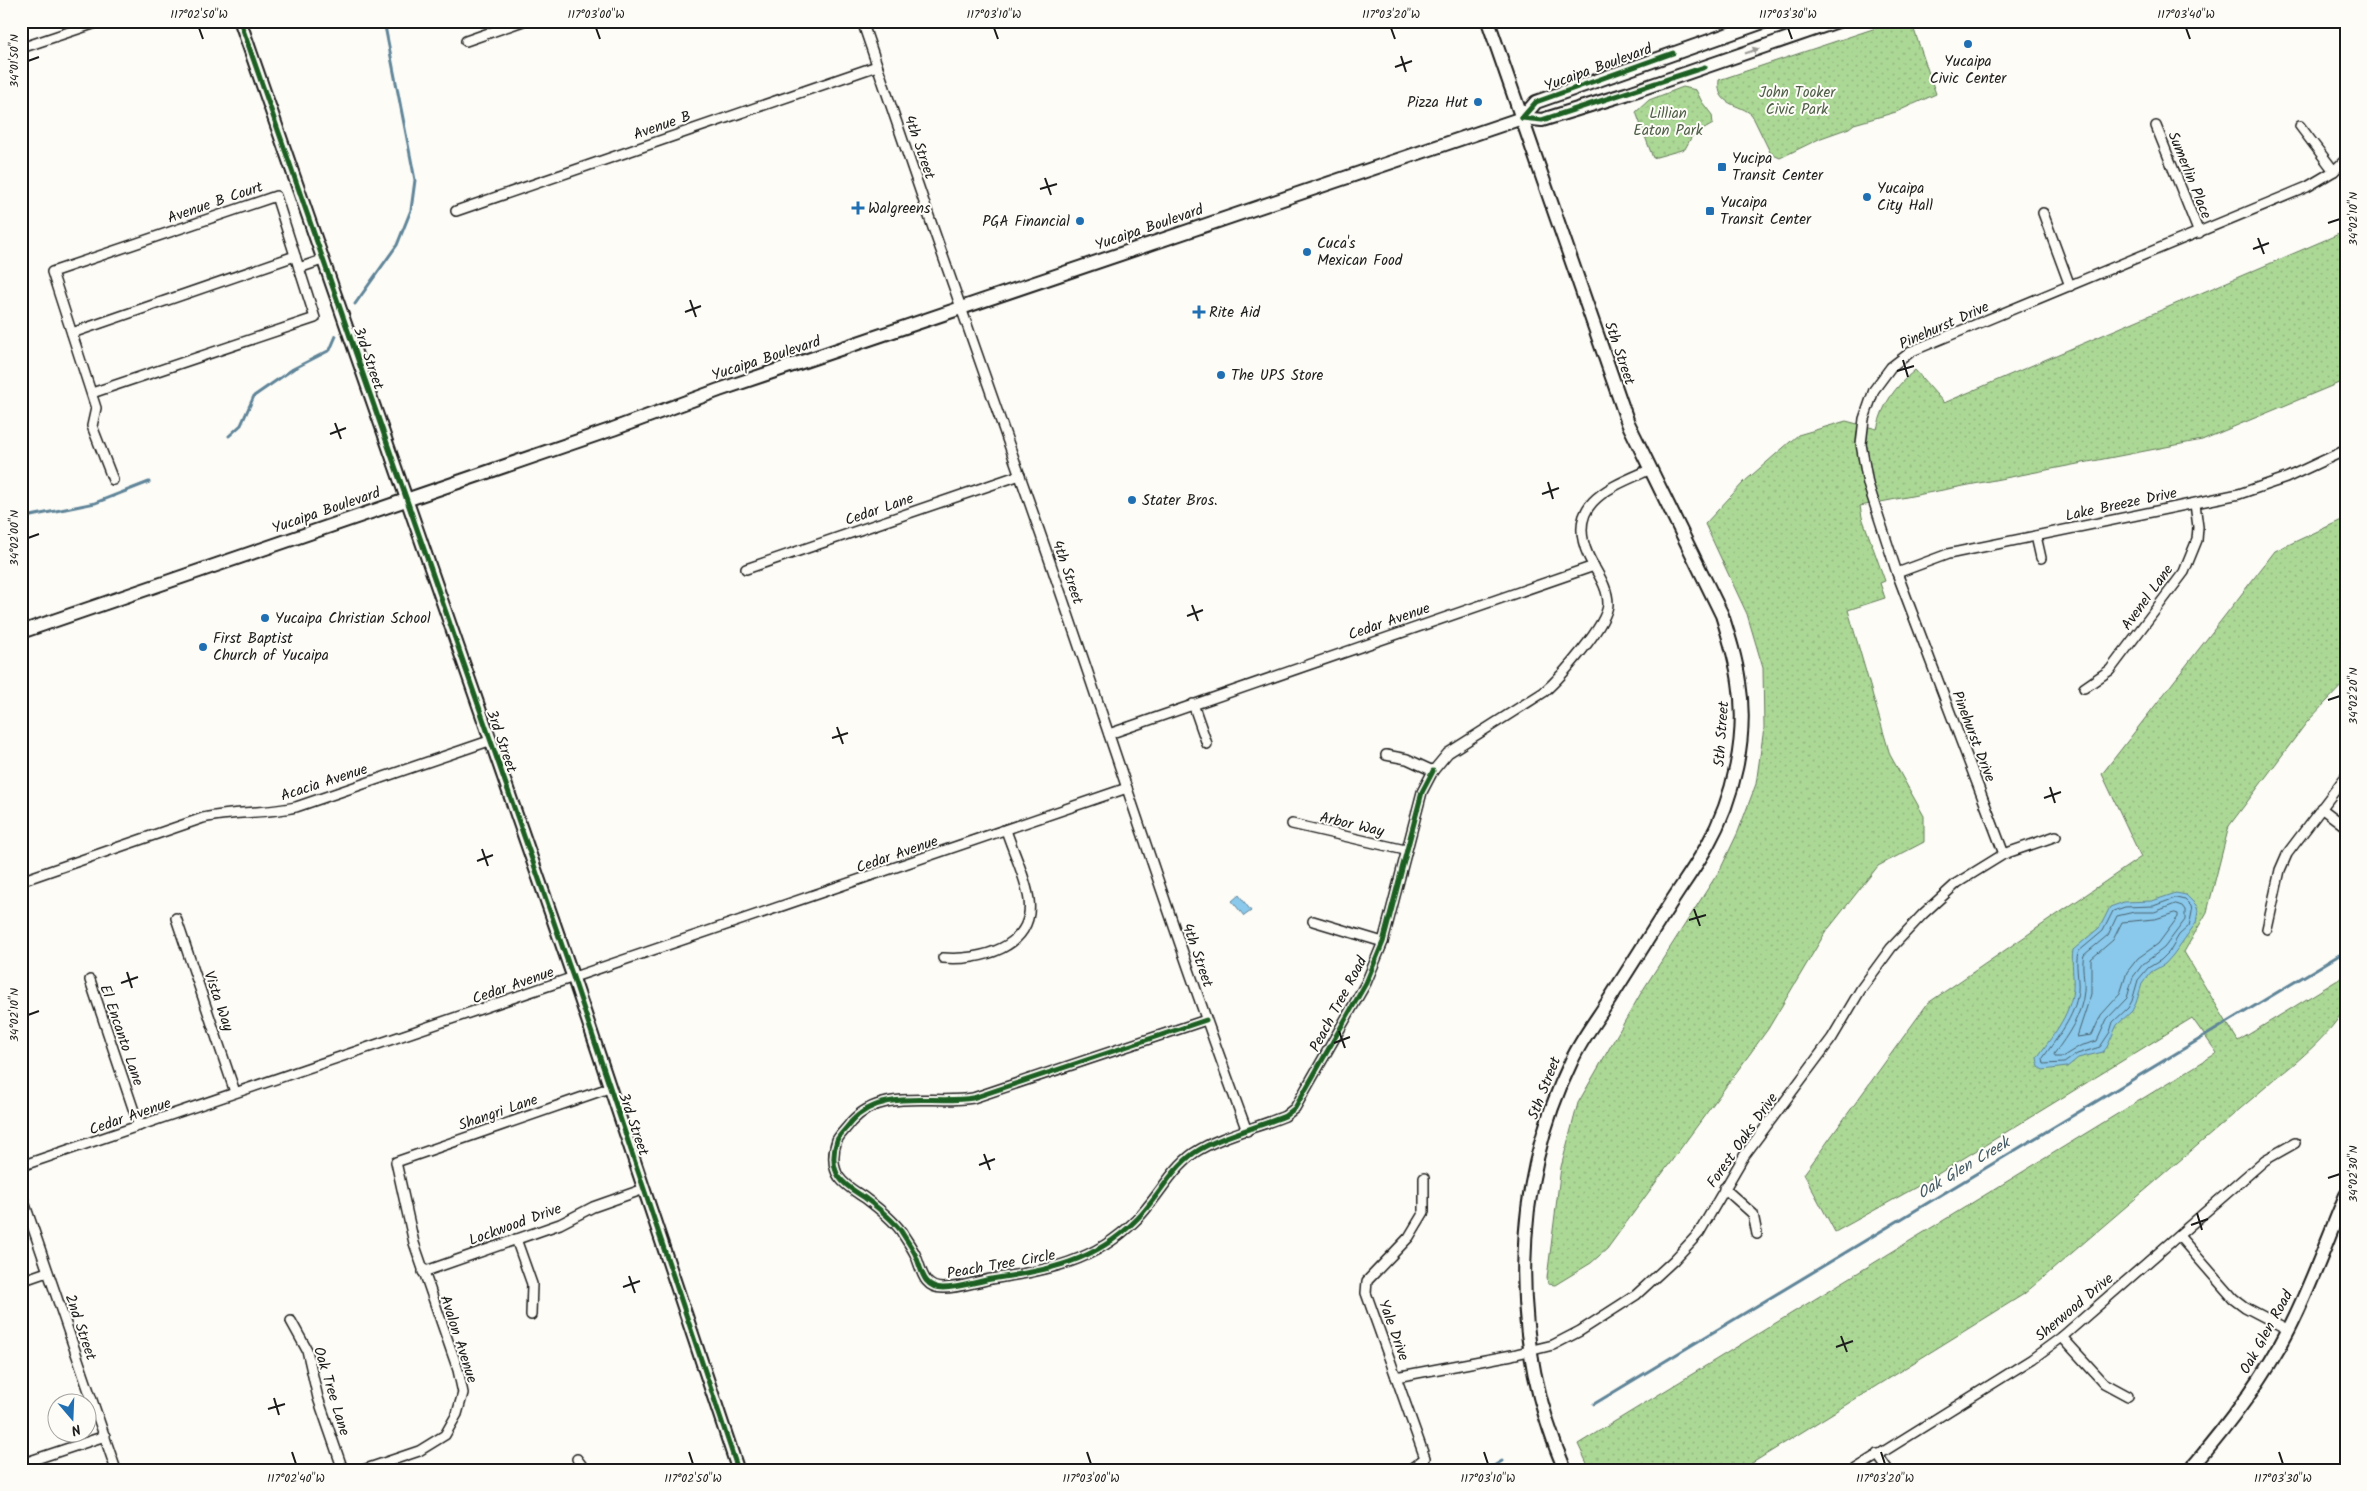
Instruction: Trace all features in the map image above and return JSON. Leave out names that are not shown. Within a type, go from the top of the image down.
[{"type":"main road","name":"5th Street","points":[[1488,21],[1628,424],[1649,470],[1706,581],[1731,642],[1740,683],[1740,743],[1735,772],[1726,803],[1708,845],[1572,1059],[1550,1114],[1534,1166],[1527,1211],[1524,1262],[1525,1305],[1530,1351],[1539,1393],[1565,1470]]},
{"type":"main road","name":"Yucaipa Boulevard","points":[[1522,118],[1536,102],[1766,21]]},
{"type":"main road","name":"Yucaipa Boulevard","points":[[21,632],[960,308],[1522,118],[1542,120],[1626,94],[1838,21]]},
{"type":"main road","name":"Oak Glen Road","points":[[2190,1470],[2253,1389],[2289,1330],[2321,1260],[2346,1196]]},
{"type":"street","points":[[21,48],[102,21]]},
{"type":"street","name":"3rd Street","points":[[240,21],[573,978],[738,1470]]},
{"type":"street","points":[[466,41],[523,21]]},
{"type":"street","name":"4th Street","points":[[862,21],[960,308],[1020,475],[1206,1020],[1247,1131]]},
{"type":"street","name":"Avenue B","points":[[456,211],[877,66]]},
{"type":"street","name":"Sumerlin Place","points":[[2156,126],[2199,233]]},
{"type":"street","points":[[2300,126],[2334,171]]},
{"type":"street","name":"Pinehurst Drive","points":[[2004,854],[1897,573],[1868,484],[1861,444],[1864,418],[1874,390],[1891,367],[1912,351],[2307,187],[2334,171],[2346,160]]},
{"type":"street","name":"Avenue B Court","points":[[92,392],[314,318],[276,196],[52,272],[92,392],[96,408],[92,426],[113,480]]},
{"type":"street","points":[[2043,213],[2070,286]]},
{"type":"street","points":[[72,333],[295,256]]},
{"type":"street","points":[[299,268],[322,260]]},
{"type":"street","name":"Lake Breeze Drive","points":[[1897,573],[1948,554],[2239,494],[2286,478],[2346,450]]},
{"type":"street","name":"Peach Tree Road","points":[[1247,1131],[1285,1116],[1295,1108],[1366,983],[1383,942],[1405,850],[1422,792],[1433,771],[1448,753],[1544,692],[1600,626],[1608,605],[1604,585],[1588,555],[1582,532],[1585,515],[1598,495],[1609,487],[1649,470]]},
{"type":"street","name":"Cedar Lane","points":[[746,569],[1020,475]]},
{"type":"street","name":"Avenel Lane","points":[[2084,688],[2110,670],[2184,572],[2197,540],[2198,527],[2195,504]]},
{"type":"street","points":[[2036,536],[2041,558]]},
{"type":"street","name":"Cedar Avenue","points":[[1109,734],[1594,566]]},
{"type":"street","points":[[1193,704],[1207,744]]},
{"type":"street","name":"Acacia Avenue","points":[[21,881],[203,818],[221,814],[280,810],[296,807],[489,741]]},
{"type":"street","points":[[1386,755],[1407,759],[1433,771]]},
{"type":"street","points":[[2266,929],[2280,870],[2298,838],[2346,776]]},
{"type":"street","name":"Cedar Avenue","points":[[21,1166],[1127,788]]},
{"type":"street","points":[[2321,808],[2346,828]]},
{"type":"street","name":"Arbor Way","points":[[1292,824],[1405,850]]},
{"type":"street","points":[[943,958],[963,960],[987,954],[1011,943],[1024,929],[1028,921],[1030,901],[1006,830]]},
{"type":"street","name":"Forest Oaks Drive","points":[[1396,1377],[1530,1351],[1568,1338],[1636,1295],[1674,1260],[1699,1233],[1744,1156],[1832,1038],[1861,989],[1891,948],[1923,914],[1957,883],[2004,854],[2056,836]]},
{"type":"street","name":"Vista Way","points":[[176,918],[236,1092]]},
{"type":"street","points":[[1313,921],[1383,942]]},
{"type":"street","name":"El Encanto Lane","points":[[90,980],[139,1126]]},
{"type":"street","name":"Peach Tree Circle","points":[[1206,1020],[973,1098],[956,1101],[910,1099],[879,1104],[856,1117],[838,1140],[834,1153],[834,1168],[839,1178],[868,1200],[898,1227],[915,1253],[924,1278],[929,1285],[944,1288],[1049,1270],[1087,1256],[1124,1232],[1192,1155],[1209,1144],[1247,1131]]},
{"type":"street","name":"Shangri Lane","points":[[396,1162],[609,1088]]},
{"type":"street","name":"Sherwood Drive","points":[[1854,1470],[2032,1359],[2062,1337],[2265,1160],[2295,1143]]},
{"type":"street","name":"Avalon Avenue","points":[[363,1470],[428,1447],[445,1434],[457,1414],[463,1393],[458,1370],[422,1272],[401,1191],[396,1162]]},
{"type":"street","name":"Yale Drive","points":[[1409,1470],[1425,1458],[1366,1293],[1367,1281],[1409,1237],[1424,1212],[1424,1178]]},
{"type":"street","points":[[1724,1188],[1753,1214],[1757,1234]]},
{"type":"street","name":"Lockwood Drive","points":[[422,1272],[560,1224],[593,1207],[644,1189]]},
{"type":"street","name":"2nd Street","points":[[21,1193],[116,1470]]},
{"type":"street","points":[[2179,1236],[2233,1298],[2245,1307],[2289,1330]]},
{"type":"street","points":[[516,1239],[532,1284],[531,1315]]},
{"type":"street","points":[[21,1281],[47,1272]]},
{"type":"street","name":"Oak Tree Lane","points":[[291,1321],[307,1350],[318,1398],[343,1470]]},
{"type":"street","points":[[2062,1337],[2104,1383],[2128,1396]]},
{"type":"street","points":[[21,1464],[105,1436]]},
{"type":"street","points":[[1877,1454],[1888,1470]]},
{"type":"street","points":[[577,1459],[585,1470]]},
{"type":"green space","name":"John Tooker Civic Park","points":[[1897,21],[1911,21],[1936,94],[1896,112],[1854,124],[1849,128],[1821,138],[1780,158],[1771,154],[1752,115],[1725,100],[1721,95],[1719,80]]},
{"type":"green space","name":"Lillian Eaton Park","points":[[1683,87],[1696,90],[1712,115],[1713,124],[1692,136],[1685,149],[1653,158],[1636,112],[1649,100]]},
{"type":"green space","points":[[2346,231],[2346,380],[2202,440],[1860,506],[1862,517],[1885,581],[1880,583],[1885,598],[1848,610],[1890,755],[1924,816],[1924,842],[1878,866],[1825,933],[1768,1029],[1607,1249],[1591,1263],[1555,1285],[1548,1284],[1547,1278],[1561,1167],[1578,1103],[1641,993],[1721,868],[1738,832],[1756,784],[1764,728],[1763,668],[1747,614],[1705,524],[1744,482],[1798,435],[1846,421],[1877,429],[1886,403],[1901,383],[1915,370],[1944,403]]},
{"type":"green space","points":[[2346,518],[2346,681],[2307,722],[2229,826],[2207,912],[2184,952],[2238,1041],[2346,975],[2346,1003],[2335,1023],[2293,1064],[2024,1294],[1741,1470],[1590,1470],[1578,1444],[2217,1053],[2192,1018],[1920,1185],[1835,1232],[1804,1174],[1928,1003],[2141,857],[2102,774],[2275,551]]},
{"type":"water","points":[[2176,893],[2186,895],[2196,905],[2198,911],[2196,923],[2173,955],[2165,964],[2151,972],[2142,984],[2132,1011],[2117,1025],[2107,1047],[2103,1052],[2078,1058],[2067,1067],[2043,1070],[2039,1067],[2037,1058],[2064,1018],[2071,999],[2073,989],[2073,950],[2100,927],[2110,907],[2124,902],[2152,901]]},
{"type":"water","points":[[1239,895],[1251,911],[1244,916],[1232,901]]},
{"type":"waterway","points":[[355,304],[397,245],[411,210],[415,180],[384,21]]},
{"type":"waterway","points":[[229,436],[241,425],[254,396],[293,369],[330,350],[336,336]]},
{"type":"waterway","points":[[21,518],[95,503],[149,482]]},
{"type":"waterway","name":"Oak Glen Creek","points":[[1594,1404],[2346,951]]},
{"type":"waterway","name":"Oak Glen Creek","points":[[1487,1470],[1502,1461]]},
{"type":"cycle path","points":[[240,21],[573,977],[738,1470]]},
{"type":"cycle path","points":[[1522,118],[1536,102],[1673,53]]},
{"type":"cycle path","points":[[1522,118],[1542,120],[1705,67]]},
{"type":"cycle path","points":[[1206,1020],[973,1098],[893,1101],[878,1104],[864,1111],[851,1122],[838,1138],[834,1154],[834,1164],[837,1173],[844,1183],[879,1209],[901,1231],[915,1254],[924,1277],[931,1285],[936,1287],[955,1287],[1050,1268],[1103,1247],[1143,1213],[1170,1177],[1194,1153],[1227,1137],[1285,1116],[1295,1108],[1366,983],[1383,942],[1422,792],[1433,771]]},
{"type":"place","name":"Yucaipa Civic Center","points":[[1968,44]]},
{"type":"place","name":"Pizza Hut","points":[[1478,102]]},
{"type":"place","name":"Yucipa Transit Center","points":[[1722,167]]},
{"type":"place","name":"Yucaipa City Hall","points":[[1867,197]]},
{"type":"place","name":"Walgreens","points":[[858,208]]},
{"type":"place","name":"Yucaipa Transit Center","points":[[1710,211]]},
{"type":"place","name":"PGA Financial","points":[[1080,221]]},
{"type":"place","name":"Cuca's Mexican Food","points":[[1307,252]]},
{"type":"place","name":"Rite Aid","points":[[1199,312]]},
{"type":"place","name":"The UPS Store","points":[[1221,375]]},
{"type":"place","name":"Stater Bros.","points":[[1132,500]]},
{"type":"place","name":"Yucaipa Christian School","points":[[265,618]]},
{"type":"place","name":"First Baptist Church of Yucaipa","points":[[203,647]]}]
